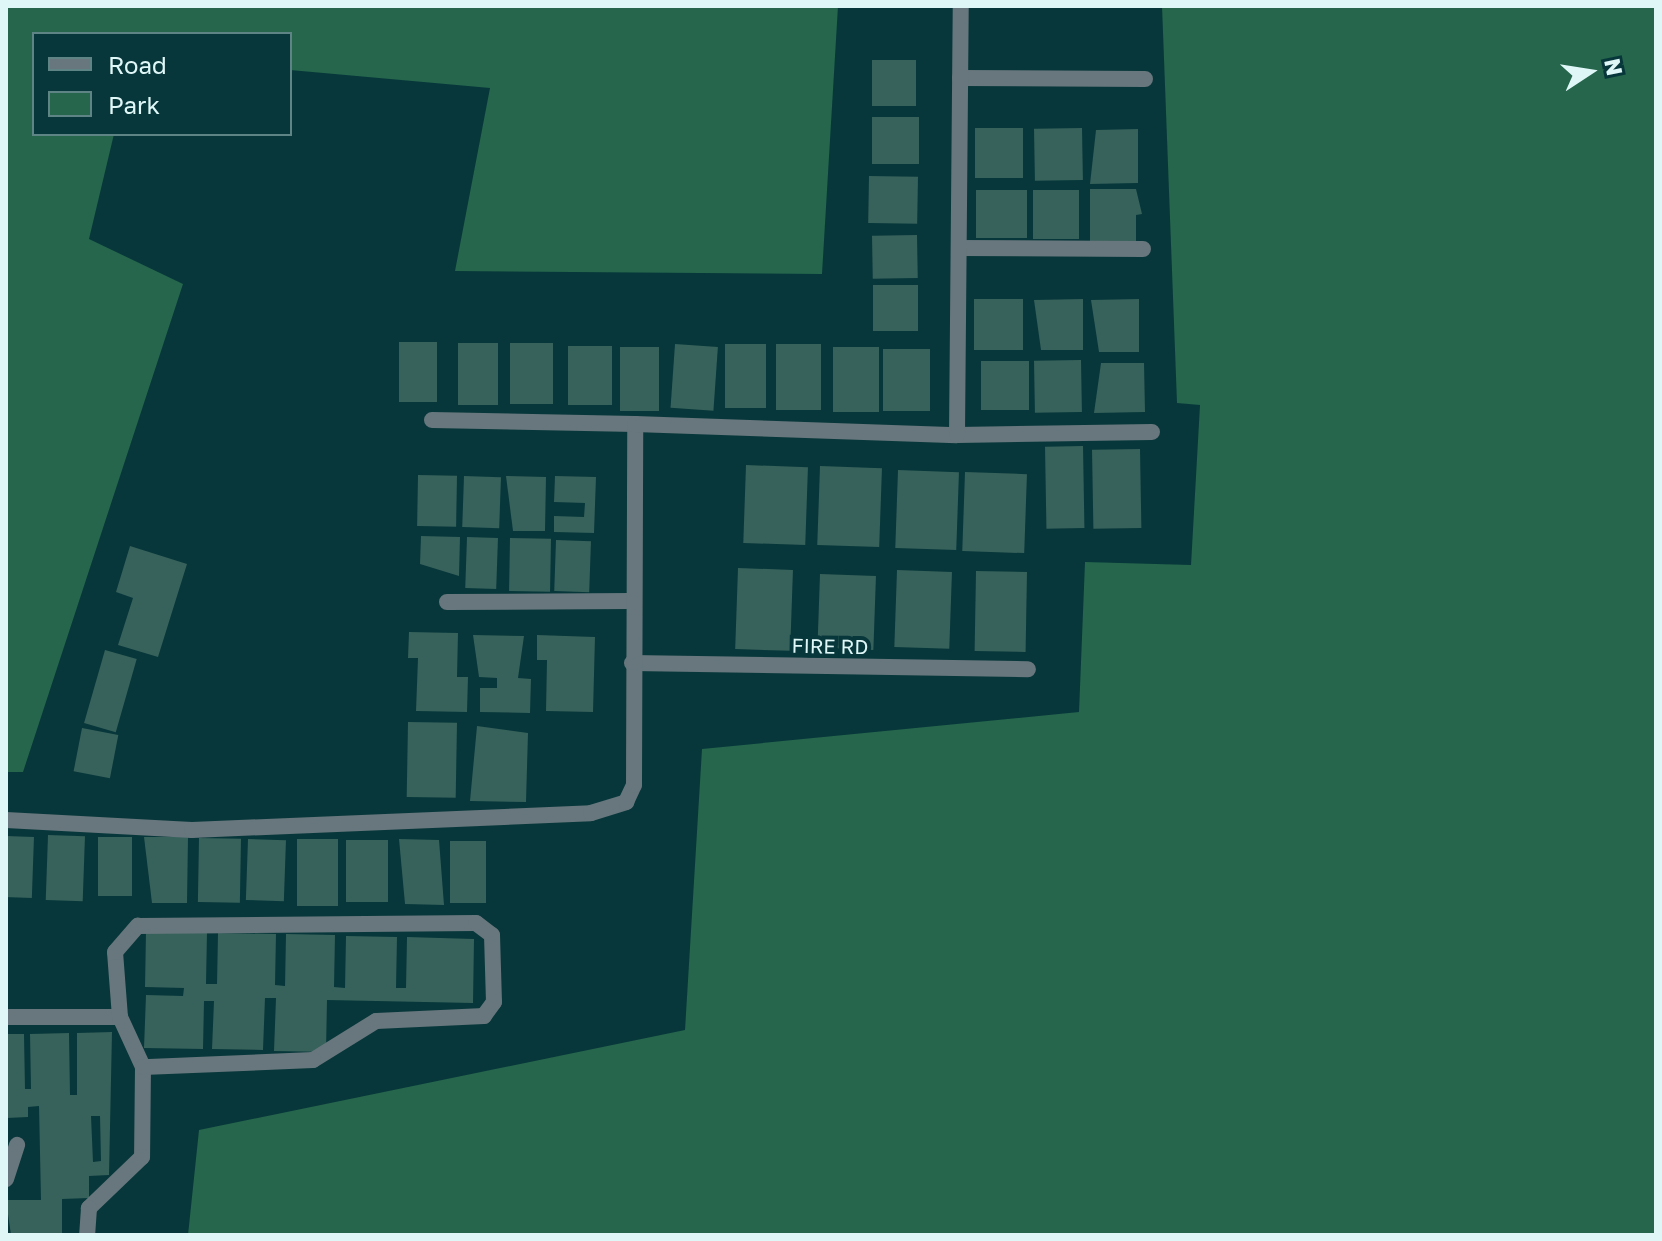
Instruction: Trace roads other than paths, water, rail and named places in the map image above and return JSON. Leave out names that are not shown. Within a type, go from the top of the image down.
[{"type":"street","points":[[957,435],[961,6]]},
{"type":"street","points":[[960,78],[1145,79]]},
{"type":"street","points":[[959,248],[1143,249]]},
{"type":"street","points":[[432,420],[957,435],[1152,432]]},
{"type":"street","points":[[6,820],[192,830],[612,810],[634,785],[631,601],[635,424]]},
{"type":"street","points":[[447,602],[631,601]]},
{"type":"street","name":"FIRE RD","points":[[632,663],[1028,669]]},
{"type":"street","points":[[87,1235],[89,1208],[142,1157],[143,1067],[120,1017],[115,952],[138,926],[476,923],[492,935],[494,1002],[484,1016],[376,1021],[313,1060],[143,1067]]},
{"type":"street","points":[[6,1017],[120,1017]]},
{"type":"street","points":[[6,1179],[17,1145]]}]
